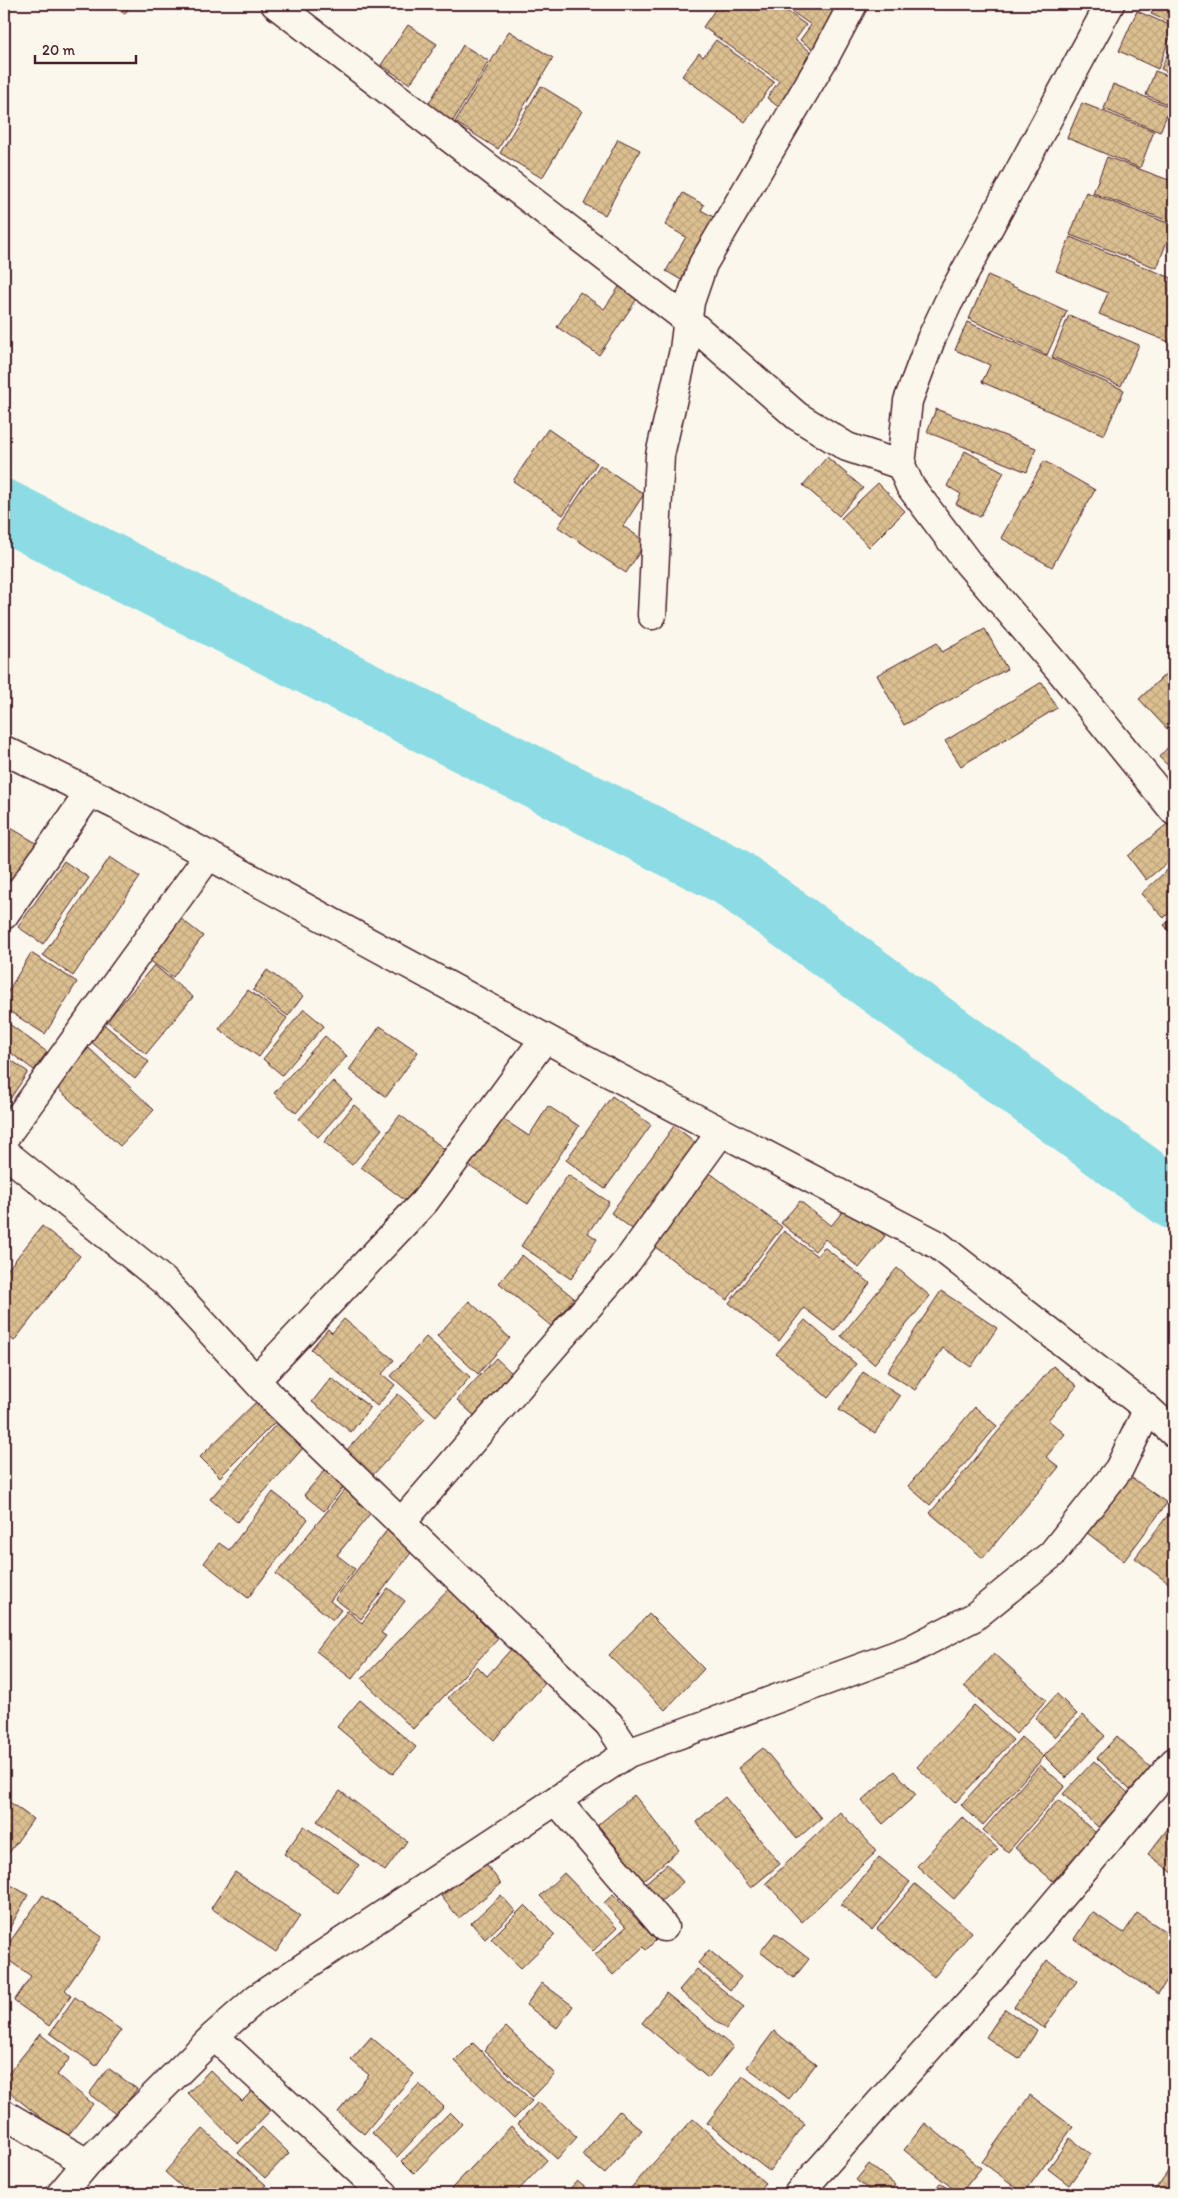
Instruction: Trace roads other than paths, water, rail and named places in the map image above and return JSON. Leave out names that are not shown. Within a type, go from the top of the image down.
[{"type":"street","points":[[275,4],[686,319],[797,416],[847,447],[901,465]]},
{"type":"street","points":[[652,615],[660,455],[684,350],[686,319],[696,280],[703,264],[826,55],[853,4]]},
{"type":"street","points":[[1110,4],[948,303],[931,339],[908,401],[901,465],[910,486],[968,563],[1059,669],[1174,811]]},
{"type":"street","points":[[4,750],[90,792],[209,855],[545,1038],[938,1245],[1148,1409],[1174,1433]]},
{"type":"street","points":[[4,915],[90,792]]},
{"type":"street","points":[[4,1138],[209,855]]},
{"type":"street","points":[[256,1380],[425,1201],[545,1038]]},
{"type":"street","points":[[401,1523],[628,1260],[722,1132]]},
{"type":"street","points":[[4,1152],[165,1282],[256,1380],[609,1724],[628,1753]]},
{"type":"street","points":[[61,2194],[87,2163],[214,2036],[258,1998],[628,1753],[910,1650],[974,1617],[1052,1554],[1119,1469],[1148,1409]]},
{"type":"street","points":[[798,2194],[1003,1965],[1174,1762]]},
{"type":"street","points":[[556,1800],[664,1927]]},
{"type":"street","points":[[214,2036],[384,2194]]},
{"type":"street","points":[[4,2114],[87,2163]]},
{"type":"waterway","points":[[4,510],[730,876],[1174,1199]]}]
